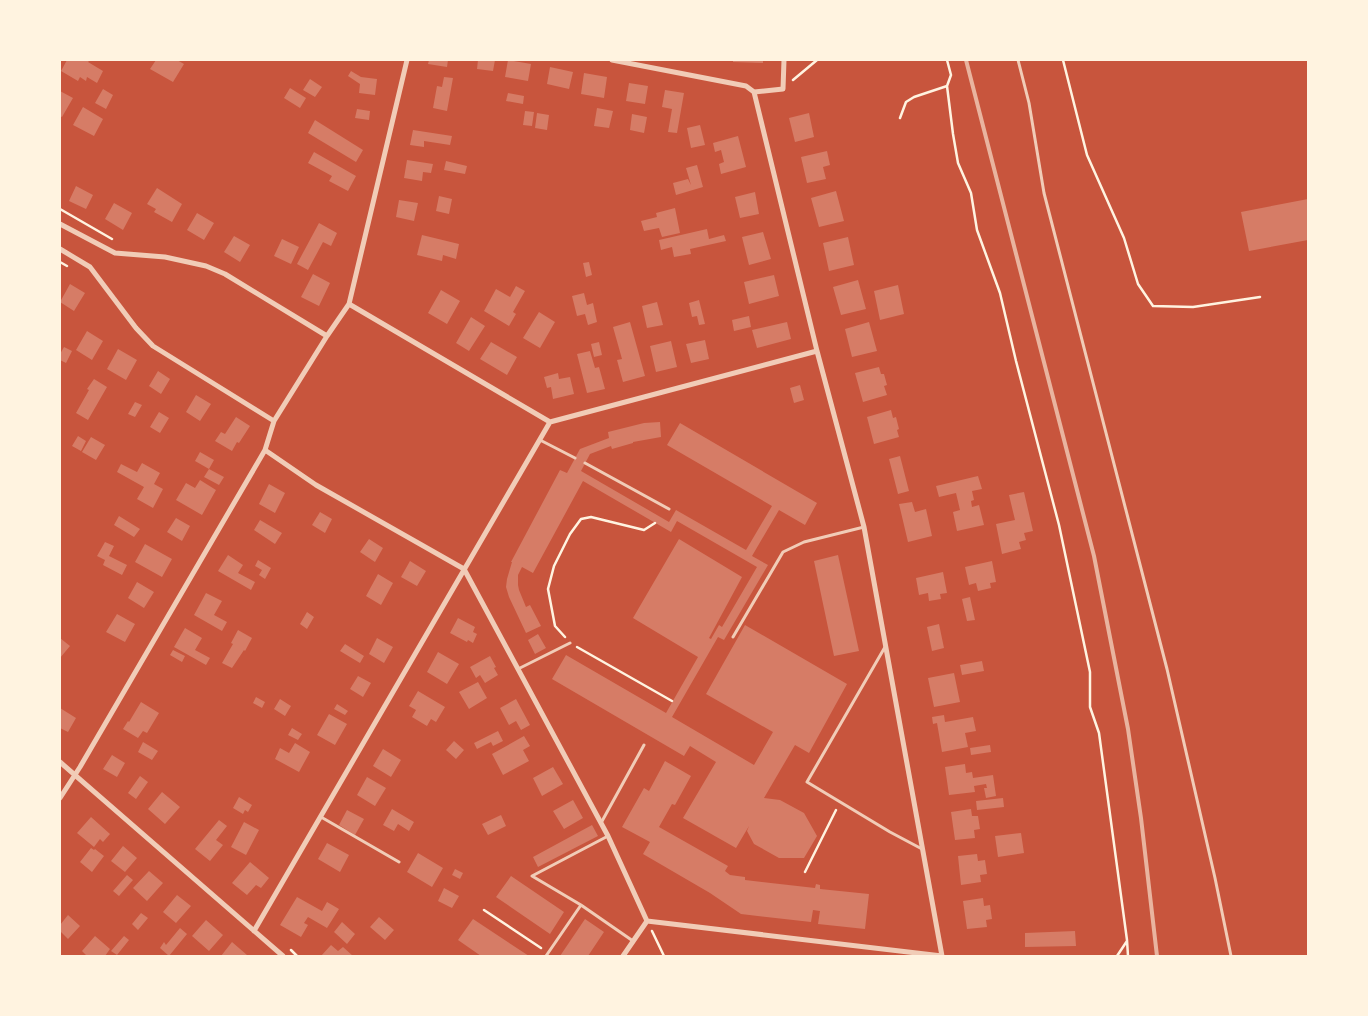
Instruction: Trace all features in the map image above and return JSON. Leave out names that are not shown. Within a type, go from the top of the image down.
[{"type":"street","points":[[60,798],[265,450],[274,421],[326,336],[349,304],[407,60]]},
{"type":"street","points":[[612,60],[746,86],[754,92],[817,351],[864,527],[942,956],[647,921]]},
{"type":"street","points":[[754,92],[783,89],[784,60]]},
{"type":"street","points":[[60,224],[115,253],[165,257],[206,266],[225,274],[326,336]]},
{"type":"street","points":[[60,250],[90,267],[152,346],[274,421]]},
{"type":"street","points":[[349,304],[550,422],[817,351]]},
{"type":"street","points":[[254,931],[550,422]]},
{"type":"street","points":[[265,450],[316,485],[464,569],[608,836],[647,921]]},
{"type":"street","points":[[60,762],[283,956]]},
{"type":"street","points":[[622,956],[647,921]]},
{"type":"lane","points":[[1018,60],[1028,103],[1044,193],[1168,669],[1231,956]]},
{"type":"lane","points":[[540,440],[575,458]]},
{"type":"lane","points":[[585,463],[668,509]]},
{"type":"lane","points":[[734,637],[783,552],[804,542],[864,527]]},
{"type":"lane","points":[[518,669],[570,642]]},
{"type":"lane","points":[[886,645],[807,782],[922,849]]},
{"type":"lane","points":[[600,823],[644,745]]},
{"type":"lane","points":[[321,817],[398,862]]},
{"type":"lane","points":[[608,836],[532,876],[581,905],[633,941]]},
{"type":"lane","points":[[547,954],[581,905]]},
{"type":"path","points":[[783,89],[817,60]]},
{"type":"path","points":[[947,60],[952,75],[947,86],[958,163],[970,193],[977,230],[1000,293],[1016,361],[1060,525],[1090,672],[1090,707],[1100,733],[1128,956]]},
{"type":"path","points":[[1063,60],[1086,155],[1124,238],[1138,284],[1153,306],[1193,307],[1260,297]]},
{"type":"path","points":[[900,118],[906,102],[914,97],[947,86]]},
{"type":"path","points":[[655,523],[644,530],[591,517],[581,519],[570,534],[554,566],[548,590],[555,626],[570,642],[672,701]]},
{"type":"path","points":[[805,872],[840,802]]},
{"type":"path","points":[[484,910],[547,954]]},
{"type":"path","points":[[647,921],[664,956]]},
{"type":"path","points":[[1117,956],[1127,940]]},
{"type":"building","points":[[67,60],[87,60],[103,71],[97,83],[87,77],[86,81],[80,77],[78,81],[61,71]]},
{"type":"building","points":[[156,60],[177,60],[184,64],[173,82],[150,69]]},
{"type":"building","points":[[429,60],[448,60],[447,67],[428,64]]},
{"type":"building","points":[[478,60],[495,60],[493,71],[477,69]]},
{"type":"building","points":[[508,60],[531,64],[528,81],[505,77]]},
{"type":"building","points":[[733,60],[763,60],[763,63],[733,62]]},
{"type":"building","points":[[550,67],[573,72],[569,89],[547,84]]},
{"type":"building","points":[[351,71],[361,77],[377,79],[375,95],[359,93],[360,84],[348,76]]},
{"type":"building","points":[[584,73],[607,77],[604,98],[581,94]]},
{"type":"building","points":[[444,77],[453,78],[447,111],[433,108],[437,86],[442,87]]},
{"type":"building","points":[[310,79],[322,87],[315,97],[303,90]]},
{"type":"building","points":[[629,83],[648,86],[645,104],[626,101]]},
{"type":"building","points":[[290,88],[306,98],[300,108],[284,98]]},
{"type":"building","points":[[103,89],[113,95],[106,109],[95,103]]},
{"type":"building","points":[[665,90],[684,93],[677,133],[668,132],[672,109],[662,107]]},
{"type":"building","points":[[60,91],[73,98],[62,117],[60,116]]},
{"type":"building","points":[[508,93],[524,96],[523,104],[506,101]]},
{"type":"building","points":[[83,107],[103,119],[94,136],[73,125]]},
{"type":"building","points":[[597,108],[613,111],[609,128],[594,126]]},
{"type":"building","points":[[357,109],[370,111],[369,120],[355,118]]},
{"type":"building","points":[[525,111],[534,112],[532,126],[523,125]]},
{"type":"building","points":[[537,113],[549,115],[547,130],[535,128]]},
{"type":"building","points":[[809,113],[814,137],[795,142],[789,118]]},
{"type":"building","points":[[632,114],[647,117],[644,133],[630,130]]},
{"type":"building","points":[[315,120],[363,150],[356,162],[308,133]]},
{"type":"building","points":[[700,125],[705,145],[691,148],[687,128]]},
{"type":"building","points":[[413,130],[452,136],[450,145],[424,141],[424,147],[410,145]]},
{"type":"building","points":[[738,136],[746,167],[721,174],[719,164],[724,162],[721,150],[715,152],[713,143]]},
{"type":"building","points":[[827,151],[830,165],[823,167],[826,179],[807,183],[801,157]]},
{"type":"building","points":[[314,152],[356,176],[348,191],[329,181],[332,176],[308,163]]},
{"type":"building","points":[[407,160],[433,164],[431,173],[423,172],[422,181],[404,178]]},
{"type":"building","points":[[446,161],[467,166],[465,174],[444,170]]},
{"type":"building","points":[[697,165],[703,187],[676,195],[673,183],[688,179],[691,185],[686,168]]},
{"type":"building","points":[[76,186],[93,195],[86,209],[69,201]]},
{"type":"building","points":[[157,188],[182,204],[172,222],[154,212],[156,209],[147,204]]},
{"type":"building","points":[[836,191],[844,221],[819,227],[811,198]]},
{"type":"building","points":[[755,192],[759,214],[740,218],[735,197]]},
{"type":"building","points":[[439,196],[452,199],[449,214],[436,211]]},
{"type":"building","points":[[1308,199],[1308,240],[1249,251],[1241,212]]},
{"type":"building","points":[[399,200],[418,203],[414,221],[396,217]]},
{"type":"building","points":[[114,203],[132,213],[123,230],[105,219]]},
{"type":"building","points":[[675,208],[680,233],[662,237],[659,228],[644,231],[641,221],[657,217],[656,213]]},
{"type":"building","points":[[197,213],[214,223],[204,240],[187,230]]},
{"type":"building","points":[[319,223],[337,233],[331,246],[323,242],[308,270],[297,264]]},
{"type":"building","points":[[707,229],[709,239],[724,235],[726,241],[690,249],[691,254],[674,257],[672,247],[661,250],[659,240]]},
{"type":"building","points":[[763,232],[771,259],[749,265],[742,237]]},
{"type":"building","points":[[422,235],[459,244],[456,259],[443,255],[442,261],[417,255]]},
{"type":"building","points":[[234,236],[250,245],[240,262],[224,252]]},
{"type":"building","points":[[848,237],[854,265],[829,271],[823,243]]},
{"type":"building","points":[[282,239],[299,247],[291,264],[274,256]]},
{"type":"building","points":[[589,262],[592,275],[586,277],[583,263]]},
{"type":"building","points":[[313,274],[330,283],[319,306],[301,297]]},
{"type":"building","points":[[774,275],[779,296],[749,304],[744,282]]},
{"type":"building","points":[[858,280],[866,309],[841,315],[833,287]]},
{"type":"building","points":[[70,284],[85,293],[74,311],[60,302]]},
{"type":"building","points":[[898,285],[904,314],[880,320],[874,291]]},
{"type":"building","points":[[516,286],[525,291],[513,312],[516,314],[509,326],[484,311],[496,289],[510,297]]},
{"type":"building","points":[[441,290],[460,301],[447,324],[428,313]]},
{"type":"building","points":[[584,293],[587,305],[593,303],[597,322],[588,325],[585,314],[577,316],[572,296]]},
{"type":"building","points":[[699,300],[705,324],[699,325],[697,316],[692,317],[689,303]]},
{"type":"building","points":[[657,302],[663,325],[647,328],[642,306]]},
{"type":"building","points":[[539,312],[555,322],[540,348],[523,338]]},
{"type":"building","points":[[749,316],[751,327],[734,331],[732,320]]},
{"type":"building","points":[[471,317],[485,326],[469,351],[456,343]]},
{"type":"building","points":[[630,322],[645,376],[623,382],[617,360],[622,359],[613,327]]},
{"type":"building","points":[[787,322],[791,339],[757,348],[752,330]]},
{"type":"building","points":[[869,322],[877,351],[852,357],[845,329]]},
{"type":"building","points":[[87,331],[103,341],[92,360],[76,350]]},
{"type":"building","points":[[705,340],[709,359],[691,363],[686,344]]},
{"type":"building","points":[[671,341],[677,367],[656,372],[650,346]]},
{"type":"building","points":[[491,342],[517,357],[507,375],[480,359]]},
{"type":"building","points":[[599,342],[602,355],[594,357],[591,344]]},
{"type":"building","points":[[64,347],[72,351],[66,363],[60,360],[60,354]]},
{"type":"building","points":[[118,349],[137,360],[126,380],[107,369]]},
{"type":"building","points":[[590,351],[595,368],[599,367],[605,389],[587,393],[577,354]]},
{"type":"building","points":[[879,367],[881,374],[884,374],[887,385],[884,386],[887,395],[863,402],[855,373]]},
{"type":"building","points":[[158,371],[170,379],[161,394],[149,386]]},
{"type":"building","points":[[558,373],[559,379],[570,377],[574,394],[553,399],[551,387],[547,388],[544,377]]},
{"type":"building","points":[[94,379],[107,387],[88,420],[76,413],[89,390],[87,389]]},
{"type":"building","points":[[800,385],[804,400],[794,403],[790,388]]},
{"type":"building","points":[[196,395],[211,404],[200,421],[186,412]]},
{"type":"building","points":[[135,402],[142,405],[135,417],[128,414]]},
{"type":"building","points":[[891,410],[893,418],[896,417],[899,437],[874,444],[867,417]]},
{"type":"building","points":[[159,412],[169,418],[160,433],[150,427]]},
{"type":"building","points":[[236,417],[250,426],[232,451],[215,441],[221,432],[225,434]]},
{"type":"building","points":[[660,422],[661,437],[633,442],[612,449],[611,446],[590,454],[581,471],[669,522],[676,510],[746,550],[772,506],[667,445],[680,423],[817,503],[805,525],[779,510],[752,556],[768,565],[724,640],[718,637],[672,717],[754,765],[773,732],[706,694],[745,625],[847,684],[809,753],[795,745],[764,798],[780,800],[804,813],[817,836],[804,858],[779,858],[754,844],[747,831],[749,826],[736,848],[683,818],[716,762],[690,746],[684,756],[552,679],[566,655],[666,713],[698,657],[633,618],[679,539],[742,577],[709,638],[711,639],[719,625],[722,627],[757,567],[677,521],[671,532],[583,481],[533,573],[522,567],[518,575],[519,590],[526,607],[530,605],[541,626],[526,633],[509,597],[506,587],[511,562],[560,470],[567,473],[580,449],[609,438],[608,432],[644,423]]},
{"type":"building","points":[[78,436],[86,441],[81,451],[72,446]]},
{"type":"building","points":[[91,437],[105,445],[96,460],[82,452]]},
{"type":"building","points":[[200,452],[214,460],[209,469],[195,461]]},
{"type":"building","points":[[900,456],[909,491],[898,494],[889,459]]},
{"type":"building","points":[[142,463],[160,473],[154,484],[163,489],[153,508],[137,499],[144,487],[117,472],[121,464],[137,472]]},
{"type":"building","points":[[209,469],[224,477],[219,485],[204,477]]},
{"type":"building","points":[[978,476],[982,489],[972,491],[974,500],[971,501],[972,507],[979,505],[984,525],[957,531],[953,512],[960,510],[956,493],[939,497],[936,486]]},
{"type":"building","points":[[200,480],[216,490],[202,515],[176,500],[186,483],[195,488]]},
{"type":"building","points":[[269,484],[285,493],[275,513],[259,504]]},
{"type":"building","points":[[1024,492],[1033,531],[1024,533],[1026,540],[1019,542],[1021,549],[1002,554],[996,524],[1015,520],[1009,495]]},
{"type":"building","points":[[912,502],[915,512],[926,509],[932,536],[908,542],[899,504]]},
{"type":"building","points":[[320,512],[332,519],[325,533],[312,525]]},
{"type":"building","points":[[119,516],[140,529],[134,537],[114,525]]},
{"type":"building","points":[[176,518],[190,526],[182,541],[167,532]]},
{"type":"building","points":[[260,520],[282,533],[275,544],[254,530]]},
{"type":"building","points":[[369,539],[383,548],[375,562],[360,552]]},
{"type":"building","points":[[105,542],[114,546],[109,556],[127,565],[122,575],[103,565],[105,560],[97,556]]},
{"type":"building","points":[[145,544],[172,559],[162,577],[135,562]]},
{"type":"building","points":[[228,555],[243,565],[238,573],[255,582],[251,590],[218,571]]},
{"type":"building","points":[[838,555],[859,651],[834,656],[814,561]]},
{"type":"building","points":[[258,560],[271,568],[265,579],[259,575],[262,570],[255,566]]},
{"type":"building","points":[[410,561],[426,571],[417,586],[401,577]]},
{"type":"building","points":[[992,561],[996,582],[990,583],[991,588],[978,591],[976,583],[969,585],[965,567]]},
{"type":"building","points":[[943,572],[947,593],[940,594],[941,599],[929,601],[928,593],[919,595],[916,578]]},
{"type":"building","points":[[378,574],[393,583],[381,605],[366,596]]},
{"type":"building","points":[[137,582],[154,592],[144,608],[128,598]]},
{"type":"building","points":[[206,593],[222,601],[214,615],[227,622],[222,631],[194,615]]},
{"type":"building","points":[[970,597],[975,620],[967,621],[962,599]]},
{"type":"building","points":[[307,612],[314,617],[307,629],[300,624]]},
{"type":"building","points":[[117,614],[135,624],[125,642],[106,632]]},
{"type":"building","points":[[458,618],[475,627],[473,632],[477,634],[473,643],[450,633]]},
{"type":"building","points":[[939,624],[944,648],[932,651],[927,627]]},
{"type":"building","points":[[185,628],[202,638],[195,650],[210,658],[206,665],[174,647]]},
{"type":"building","points":[[238,630],[252,638],[232,668],[222,663],[233,644],[231,643]]},
{"type":"building","points":[[538,634],[546,648],[535,654],[528,640]]},
{"type":"building","points":[[60,638],[70,646],[60,658]]},
{"type":"building","points":[[377,638],[393,647],[384,663],[369,654]]},
{"type":"building","points":[[345,644],[364,656],[360,663],[340,651]]},
{"type":"building","points":[[173,650],[185,656],[182,662],[170,655]]},
{"type":"building","points":[[438,652],[459,664],[447,684],[427,672]]},
{"type":"building","points":[[490,656],[498,675],[485,683],[480,675],[476,678],[470,667]]},
{"type":"building","points":[[982,661],[984,671],[962,675],[960,665]]},
{"type":"building","points":[[954,673],[960,702],[934,707],[928,678]]},
{"type":"building","points":[[358,676],[371,683],[363,697],[350,689]]},
{"type":"building","points":[[478,682],[487,698],[469,709],[459,692]]},
{"type":"building","points":[[418,691],[445,707],[436,722],[431,719],[427,726],[412,717],[416,710],[409,706]]},
{"type":"building","points":[[256,697],[265,702],[262,708],[253,703]]},
{"type":"building","points":[[280,699],[291,706],[285,716],[274,709]]},
{"type":"building","points":[[516,699],[530,725],[521,730],[516,721],[509,725],[500,708]]},
{"type":"building","points":[[141,702],[159,713],[147,733],[143,731],[138,738],[123,729]]},
{"type":"building","points":[[337,704],[348,711],[345,715],[334,709]]},
{"type":"building","points":[[60,708],[76,718],[68,732],[60,728]]},
{"type":"building","points":[[329,714],[347,724],[335,745],[317,735]]},
{"type":"building","points":[[944,715],[945,722],[973,717],[976,731],[965,733],[968,747],[942,752],[937,723],[933,724],[932,717]]},
{"type":"building","points":[[292,728],[302,734],[298,740],[288,735]]},
{"type":"building","points":[[498,731],[503,741],[493,746],[491,742],[477,749],[474,743]]},
{"type":"building","points":[[524,736],[530,746],[523,750],[529,761],[503,775],[492,754]]},
{"type":"building","points":[[454,741],[464,750],[456,759],[446,750]]},
{"type":"building","points":[[143,742],[158,751],[152,760],[138,752]]},
{"type":"building","points":[[295,743],[310,752],[299,772],[275,759],[280,748],[289,753]]},
{"type":"building","points":[[990,745],[991,752],[971,755],[970,748]]},
{"type":"building","points":[[383,749],[401,760],[391,777],[373,766]]},
{"type":"building","points":[[112,755],[125,763],[117,777],[103,769]]},
{"type":"building","points":[[665,761],[691,776],[675,805],[672,804],[659,827],[728,866],[725,871],[730,875],[745,877],[745,880],[815,888],[816,884],[820,885],[820,889],[869,894],[865,929],[818,924],[820,911],[813,910],[811,922],[741,914],[710,893],[643,854],[650,842],[622,827],[644,788],[649,791]]},
{"type":"building","points":[[965,764],[966,773],[972,772],[973,778],[993,775],[996,796],[986,798],[984,788],[987,788],[986,784],[974,786],[975,792],[949,795],[945,767]]},
{"type":"building","points":[[553,767],[563,784],[542,796],[533,778]]},
{"type":"building","points":[[140,776],[148,782],[136,799],[128,793]]},
{"type":"building","points":[[367,777],[386,788],[375,806],[357,795]]},
{"type":"building","points":[[162,792],[180,807],[165,824],[148,809]]},
{"type":"building","points":[[239,797],[252,805],[248,812],[245,810],[243,814],[233,808]]},
{"type":"building","points":[[1003,798],[1004,807],[977,810],[976,801]]},
{"type":"building","points":[[573,800],[583,818],[564,829],[553,811]]},
{"type":"building","points":[[392,809],[414,822],[409,831],[398,824],[394,831],[383,825]]},
{"type":"building","points":[[971,809],[972,816],[978,816],[980,829],[974,830],[975,838],[955,840],[951,812]]},
{"type":"building","points":[[347,810],[364,819],[355,835],[339,825]]},
{"type":"building","points":[[501,815],[506,826],[488,835],[482,824]]},
{"type":"building","points":[[91,817],[110,834],[103,842],[100,839],[94,847],[77,833]]},
{"type":"building","points":[[219,820],[227,826],[216,840],[223,845],[210,861],[195,849]]},
{"type":"building","points":[[244,822],[259,830],[246,855],[231,847]]},
{"type":"building","points":[[592,825],[598,836],[538,867],[533,857]]},
{"type":"building","points":[[1021,833],[1024,853],[998,857],[995,836]]},
{"type":"building","points":[[327,843],[349,855],[340,872],[318,859]]},
{"type":"building","points":[[123,846],[137,858],[125,872],[111,861]]},
{"type":"building","points":[[91,848],[104,856],[92,872],[80,862]]},
{"type":"building","points":[[418,853],[443,868],[432,887],[407,872]]},
{"type":"building","points":[[977,854],[978,861],[985,860],[987,874],[980,875],[981,882],[961,885],[958,856]]},
{"type":"building","points":[[250,862],[269,878],[261,888],[256,885],[247,895],[232,883]]},
{"type":"building","points":[[455,869],[463,873],[460,879],[452,875]]},
{"type":"building","points":[[149,871],[163,883],[147,901],[133,888]]},
{"type":"building","points":[[127,875],[133,880],[119,896],[113,891]]},
{"type":"building","points":[[511,876],[564,912],[550,934],[496,897]]},
{"type":"building","points":[[444,888],[459,896],[452,908],[438,901]]},
{"type":"building","points":[[177,895],[191,906],[176,923],[163,912]]},
{"type":"building","points":[[297,897],[322,911],[327,902],[339,909],[327,928],[308,917],[304,923],[308,925],[301,937],[280,925]]},
{"type":"building","points":[[983,898],[984,906],[990,905],[992,919],[986,920],[987,927],[967,929],[963,901]]},
{"type":"building","points":[[141,913],[148,918],[138,930],[132,924]]},
{"type":"building","points":[[68,915],[80,926],[68,939],[60,931],[60,925]]},
{"type":"building","points":[[379,917],[394,930],[385,940],[370,927]]},
{"type":"building","points":[[473,919],[529,956],[481,956],[458,940]]},
{"type":"building","points":[[585,919],[604,932],[588,956],[560,956]]},
{"type":"building","points":[[206,920],[223,935],[209,951],[192,936]]},
{"type":"building","points":[[342,922],[355,934],[347,944],[334,932]]},
{"type":"building","points":[[180,928],[187,934],[169,956],[160,948],[164,942],[166,945]]},
{"type":"building","points":[[1075,931],[1076,946],[1025,947],[1025,933]]},
{"type":"building","points":[[95,936],[110,949],[105,956],[87,956],[82,951]]},
{"type":"building","points":[[124,936],[129,940],[117,955],[111,951]]},
{"type":"building","points":[[232,942],[247,955],[221,956]]},
{"type":"building","points":[[331,945],[338,951],[343,947],[353,956],[321,956]]},
{"type":"railway","points":[[966,60],[1094,556],[1128,729],[1141,818],[1157,956]]}]
